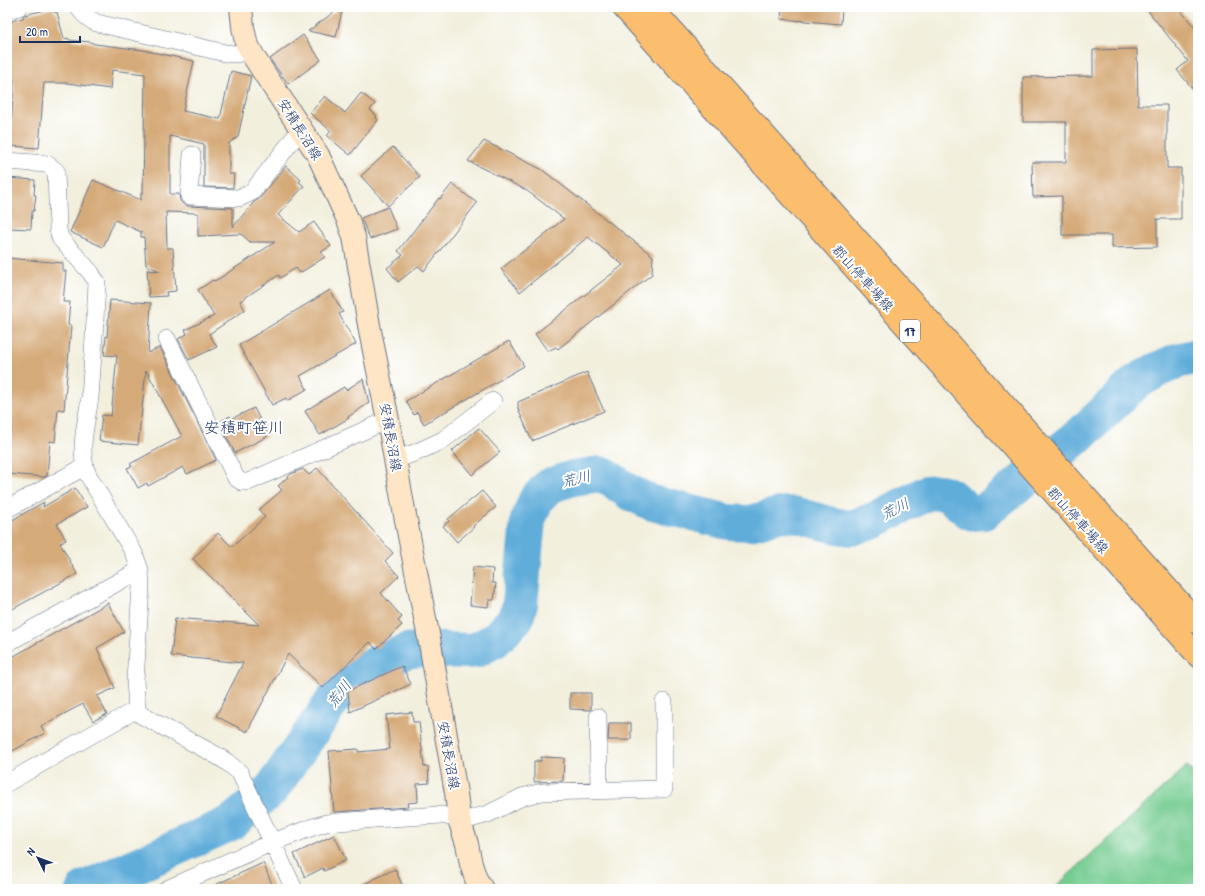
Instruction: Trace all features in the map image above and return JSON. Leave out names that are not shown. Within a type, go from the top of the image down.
[{"type":"main road","name":"安積長沼線","points":[[241,7],[246,42],[318,155],[342,206],[354,237],[370,331],[434,664],[459,819],[471,864],[482,889]]},
{"type":"main road","name":"郡山停車場線","points":[[623,7],[1198,656]]},
{"type":"main road","name":"郡山停車場線","points":[[651,7],[1198,623]]},
{"type":"street","points":[[7,10],[19,7]]},
{"type":"street","points":[[78,7],[91,21],[97,23],[225,53],[236,54],[250,50]]},
{"type":"street","points":[[192,155],[189,196],[239,198],[252,192],[301,129]]},
{"type":"street","points":[[7,162],[47,164],[56,171],[58,229],[60,238],[91,273],[97,283],[90,397],[84,437],[84,467],[92,484],[134,553],[140,570],[141,587],[135,680],[137,709],[141,715],[214,754],[237,770],[248,789],[294,889]]},
{"type":"street","points":[[167,339],[236,478],[242,482],[254,479],[388,420]]},
{"type":"street","points":[[395,460],[443,440],[493,401]]},
{"type":"street","points":[[7,509],[84,467]]},
{"type":"street","points":[[7,643],[140,570]]},
{"type":"street","points":[[168,889],[273,842],[326,823],[441,815],[459,819],[477,818],[522,797],[535,793],[664,789],[664,702]]},
{"type":"street","points":[[7,783],[137,709]]},
{"type":"street","points":[[598,717],[599,790]]},
{"type":"green space","points":[[1187,766],[1198,778],[1198,889],[1053,889]]},
{"type":"building","points":[[343,7],[336,37],[308,31]]},
{"type":"building","points":[[782,7],[842,7],[841,24],[781,19]]},
{"type":"building","points":[[1145,7],[1178,7],[1198,32],[1198,95],[1177,70],[1188,61]]},
{"type":"building","points":[[54,8],[55,13],[57,12],[64,39],[68,38],[69,40],[143,50],[194,61],[183,111],[220,119],[231,71],[251,76],[238,137],[229,143],[229,174],[234,174],[233,188],[204,187],[204,144],[170,136],[170,194],[179,194],[180,201],[188,206],[233,208],[233,227],[254,202],[260,198],[286,166],[301,180],[299,182],[304,186],[278,215],[299,232],[314,222],[331,246],[321,252],[325,257],[300,273],[296,268],[280,278],[279,275],[240,301],[245,310],[209,334],[217,347],[189,360],[178,339],[187,334],[185,330],[214,316],[198,290],[213,280],[214,281],[220,278],[275,242],[250,242],[241,234],[198,236],[198,213],[166,212],[167,248],[173,248],[176,291],[166,292],[167,296],[149,297],[147,270],[160,271],[146,265],[144,237],[141,237],[141,232],[115,220],[103,247],[70,232],[93,180],[141,200],[141,193],[143,193],[145,74],[112,70],[110,89],[67,83],[44,83],[39,148],[10,146],[14,79],[7,81],[7,22],[23,18],[24,15]]},
{"type":"building","points":[[303,35],[321,60],[288,84],[270,59]]},
{"type":"building","points":[[1137,49],[1138,105],[1167,105],[1167,168],[1181,168],[1181,219],[1157,219],[1157,247],[1112,248],[1112,235],[1062,235],[1062,196],[1033,197],[1032,162],[1066,162],[1066,122],[1023,122],[1023,77],[1093,76],[1093,50]]},
{"type":"building","points":[[361,93],[375,104],[370,110],[377,116],[376,118],[378,120],[350,155],[327,136],[331,131],[310,113],[325,96],[345,113]]},
{"type":"building","points":[[484,141],[541,169],[653,256],[652,274],[558,349],[556,347],[548,351],[535,334],[623,265],[588,237],[520,292],[501,269],[564,219],[526,190],[468,161]]},
{"type":"building","points":[[393,147],[420,177],[388,206],[361,176]]},
{"type":"building","points":[[7,178],[35,180],[34,195],[36,195],[34,211],[32,211],[31,229],[7,228]]},
{"type":"building","points":[[452,184],[477,203],[424,271],[418,266],[398,282],[387,268],[403,255],[398,251],[439,198],[440,199]]},
{"type":"building","points":[[388,207],[397,229],[370,239],[361,218]]},
{"type":"building","points":[[7,258],[63,263],[63,271],[66,271],[63,302],[70,302],[68,325],[71,326],[64,410],[58,409],[55,442],[50,441],[47,476],[45,477],[7,474]]},
{"type":"building","points":[[330,290],[343,312],[339,314],[356,344],[300,376],[307,389],[287,401],[286,398],[272,405],[239,345]]},
{"type":"building","points":[[110,300],[151,303],[148,353],[160,347],[216,460],[187,474],[183,467],[148,486],[147,483],[138,488],[127,468],[132,466],[130,464],[182,436],[146,370],[138,445],[99,441],[102,415],[111,416],[117,356],[104,355]]},
{"type":"building","points":[[509,341],[524,366],[424,424],[417,412],[414,415],[406,401]]},
{"type":"building","points":[[587,372],[604,411],[532,441],[518,409],[518,402]]},
{"type":"building","points":[[363,379],[369,403],[348,417],[349,418],[320,435],[305,411],[344,387],[346,390]]},
{"type":"building","points":[[254,408],[268,436],[235,453],[219,422],[230,416],[231,419]]},
{"type":"building","points":[[479,428],[500,452],[472,475],[452,451]]},
{"type":"building","points":[[317,468],[393,553],[385,561],[399,576],[381,593],[402,617],[398,621],[402,625],[376,649],[370,642],[323,688],[288,654],[247,732],[216,716],[243,663],[171,656],[175,618],[259,625],[193,559],[218,533],[232,547],[265,517],[259,510],[282,490],[278,486],[291,474],[303,469],[309,475]]},
{"type":"building","points":[[75,488],[87,507],[57,524],[66,540],[60,543],[77,574],[7,612],[7,523],[44,502],[43,507]]},
{"type":"building","points":[[482,491],[496,507],[473,526],[474,527],[457,542],[443,526],[449,521],[448,519]]},
{"type":"building","points":[[473,567],[493,569],[492,583],[496,583],[494,600],[489,600],[488,607],[470,605]]},
{"type":"building","points":[[108,603],[124,632],[97,648],[115,688],[97,696],[107,714],[93,721],[83,704],[41,726],[45,733],[7,754],[7,660]]},
{"type":"building","points":[[402,666],[411,684],[350,712],[348,691]]},
{"type":"building","points":[[570,693],[591,693],[591,710],[570,709]]},
{"type":"building","points":[[412,712],[413,722],[419,722],[424,767],[428,766],[429,783],[417,784],[418,802],[407,803],[408,807],[334,812],[329,751],[358,749],[358,752],[390,749],[386,715]]},
{"type":"building","points":[[609,723],[631,723],[631,740],[608,740]]},
{"type":"building","points":[[541,757],[564,758],[563,781],[534,782],[534,761],[541,761]]},
{"type":"building","points":[[334,835],[346,860],[324,871],[323,868],[305,877],[294,854]]},
{"type":"building","points":[[263,863],[274,889],[206,889]]},
{"type":"building","points":[[395,869],[404,889],[354,889]]},
{"type":"waterway","name":"荒川","points":[[84,889],[231,823],[271,790],[337,695],[354,675],[364,669],[407,651],[420,649],[468,651],[476,650],[495,640],[516,618],[520,604],[528,520],[536,500],[549,486],[573,478],[600,474],[606,476],[629,492],[652,503],[728,522],[750,523],[786,514],[797,515],[832,525],[851,528],[874,520],[927,493],[940,492],[949,495],[970,512],[984,512],[1081,434],[1136,382],[1177,361],[1198,356]]},
{"type":"district","name":"安積町笹川","points":[[244,427]]}]
